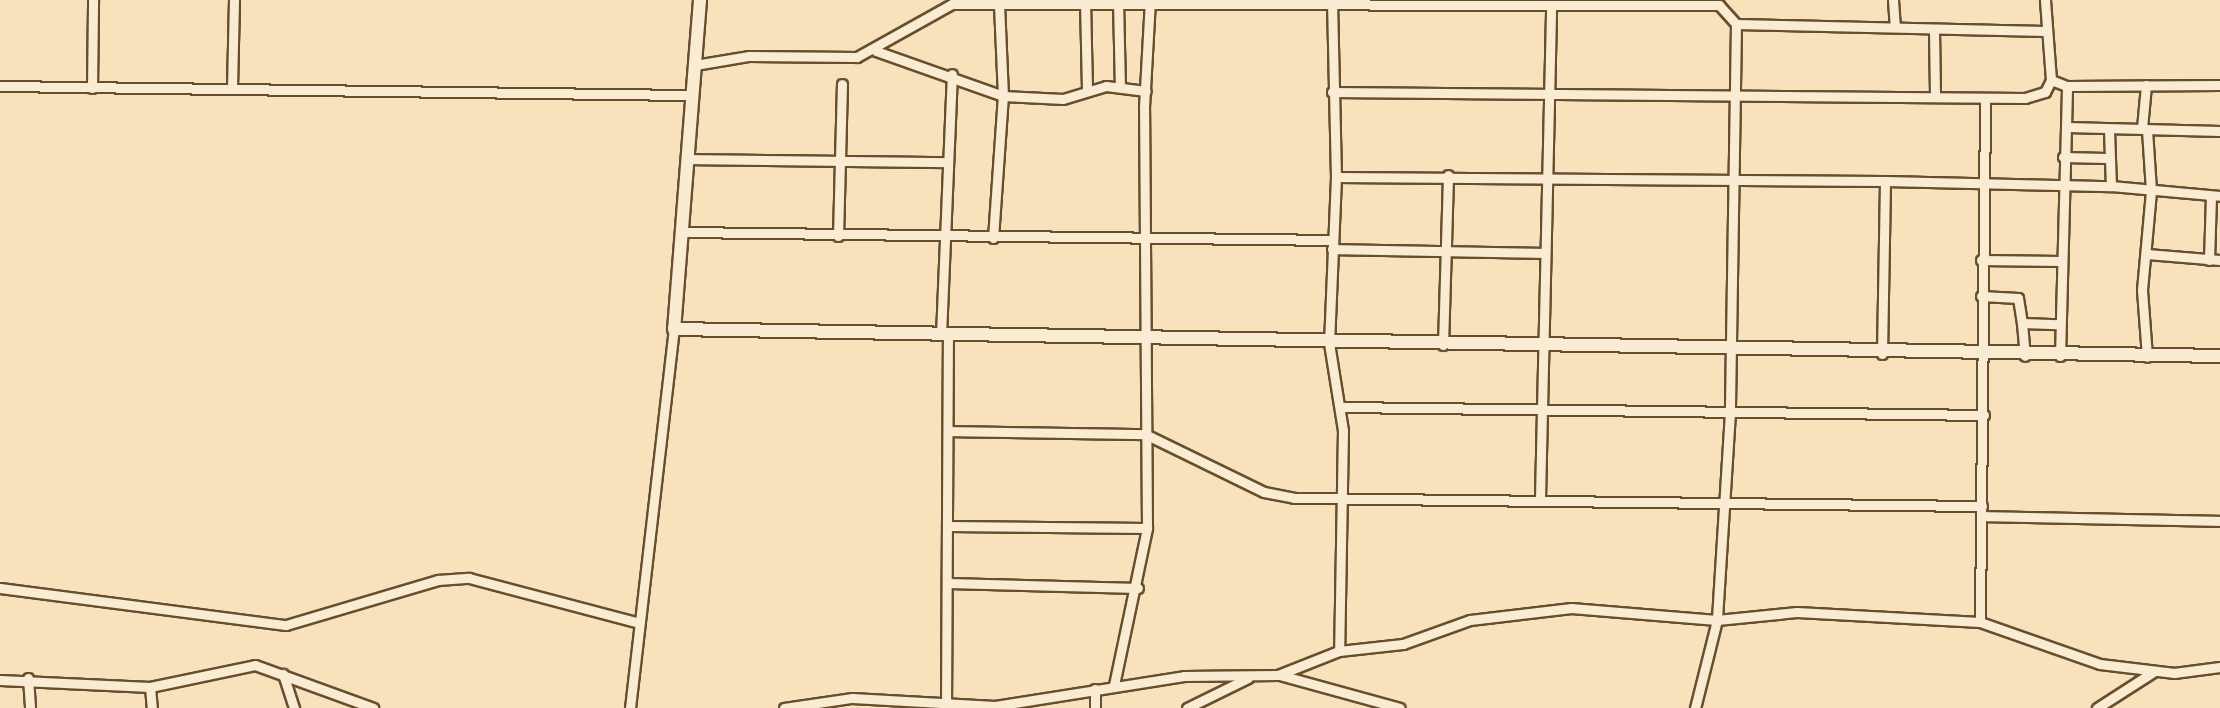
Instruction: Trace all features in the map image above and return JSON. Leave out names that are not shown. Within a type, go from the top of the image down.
[{"type":"street","points":[[92,88],[93,0]]},
{"type":"street","points":[[232,88],[234,0]]},
{"type":"street","points":[[630,708],[674,329],[700,0]]},
{"type":"street","points":[[1893,0],[1895,26]]},
{"type":"street","points":[[1332,92],[1547,91],[1985,98],[2038,96],[2051,80],[2045,31],[2045,0]]},
{"type":"street","points":[[1085,1],[1087,91]]},
{"type":"street","points":[[1118,1],[1120,86]]},
{"type":"street","points":[[1114,685],[1138,588],[1147,528],[1145,1]]},
{"type":"street","points":[[876,51],[932,11],[999,2],[1326,1],[1551,5],[1703,2],[1719,5],[1736,24],[1734,93],[1737,177],[1730,412],[1717,620],[1695,708]]},
{"type":"street","points":[[1326,1],[1336,177],[1329,343],[1341,407],[1339,652]]},
{"type":"street","points":[[993,238],[1003,96],[999,2]]},
{"type":"street","points":[[1540,498],[1542,253],[1548,175],[1547,91],[1551,5]]},
{"type":"street","points":[[1736,24],[2045,31]]},
{"type":"street","points":[[1934,30],[1935,97]]},
{"type":"street","points":[[695,65],[876,51],[951,74],[1003,96],[1063,99],[1087,91],[1120,86],[1146,91]]},
{"type":"street","points":[[947,707],[948,431],[945,335],[951,74]]},
{"type":"street","points":[[2051,80],[2067,86],[2220,85]]},
{"type":"street","points":[[838,236],[842,84]]},
{"type":"street","points":[[2146,85],[2141,117],[2147,131],[2151,191],[2147,254],[2141,290],[2147,359]]},
{"type":"street","points":[[0,86],[692,95]]},
{"type":"street","points":[[2060,358],[2060,261],[2068,185],[2063,157],[2067,127],[2067,86]]},
{"type":"street","points":[[1980,622],[1984,415],[1981,260],[1987,183],[1985,98]]},
{"type":"street","points":[[2067,127],[2220,131]]},
{"type":"street","points":[[2109,130],[2106,158],[2111,186]]},
{"type":"street","points":[[2063,157],[2106,158]]},
{"type":"street","points":[[687,159],[948,162]]},
{"type":"street","points":[[1443,345],[1448,175]]},
{"type":"street","points":[[1336,177],[1737,177],[2111,186],[2215,197],[2209,260]]},
{"type":"street","points":[[1882,354],[1885,181]]},
{"type":"street","points":[[681,232],[1144,239],[1542,253]]},
{"type":"street","points":[[2147,254],[2220,260]]},
{"type":"street","points":[[1981,260],[2060,261]]},
{"type":"street","points":[[1981,296],[2018,298],[2025,357]]},
{"type":"street","points":[[2022,323],[2058,324]]},
{"type":"street","points":[[674,329],[1983,357],[2147,359],[2220,356]]},
{"type":"street","points":[[1341,407],[1984,415]]},
{"type":"street","points":[[948,431],[1145,434],[1264,492],[1342,497],[1982,506]]},
{"type":"street","points":[[1982,516],[2220,521]]},
{"type":"street","points":[[948,526],[1147,528]]},
{"type":"street","points":[[0,588],[286,625],[438,580],[469,578],[639,623]]},
{"type":"street","points":[[948,583],[1138,588]]},
{"type":"street","points":[[784,708],[852,698],[947,707],[995,706],[1114,685],[1214,673],[1250,677],[1278,675],[1339,652],[1404,644],[1470,620],[1521,611],[1601,609],[1717,620],[1797,612],[1980,622],[2101,664],[2153,672],[2220,667]]},
{"type":"street","points":[[0,680],[28,678],[150,687],[242,665],[283,674],[373,708]]},
{"type":"street","points":[[2097,708],[2153,672]]},
{"type":"street","points":[[283,674],[294,708]]},
{"type":"street","points":[[1278,675],[1400,708]]},
{"type":"street","points":[[1188,708],[1250,677]]},
{"type":"street","points":[[28,678],[30,708]]},
{"type":"street","points":[[150,687],[152,708]]},
{"type":"street","points":[[1095,689],[1095,708]]}]
